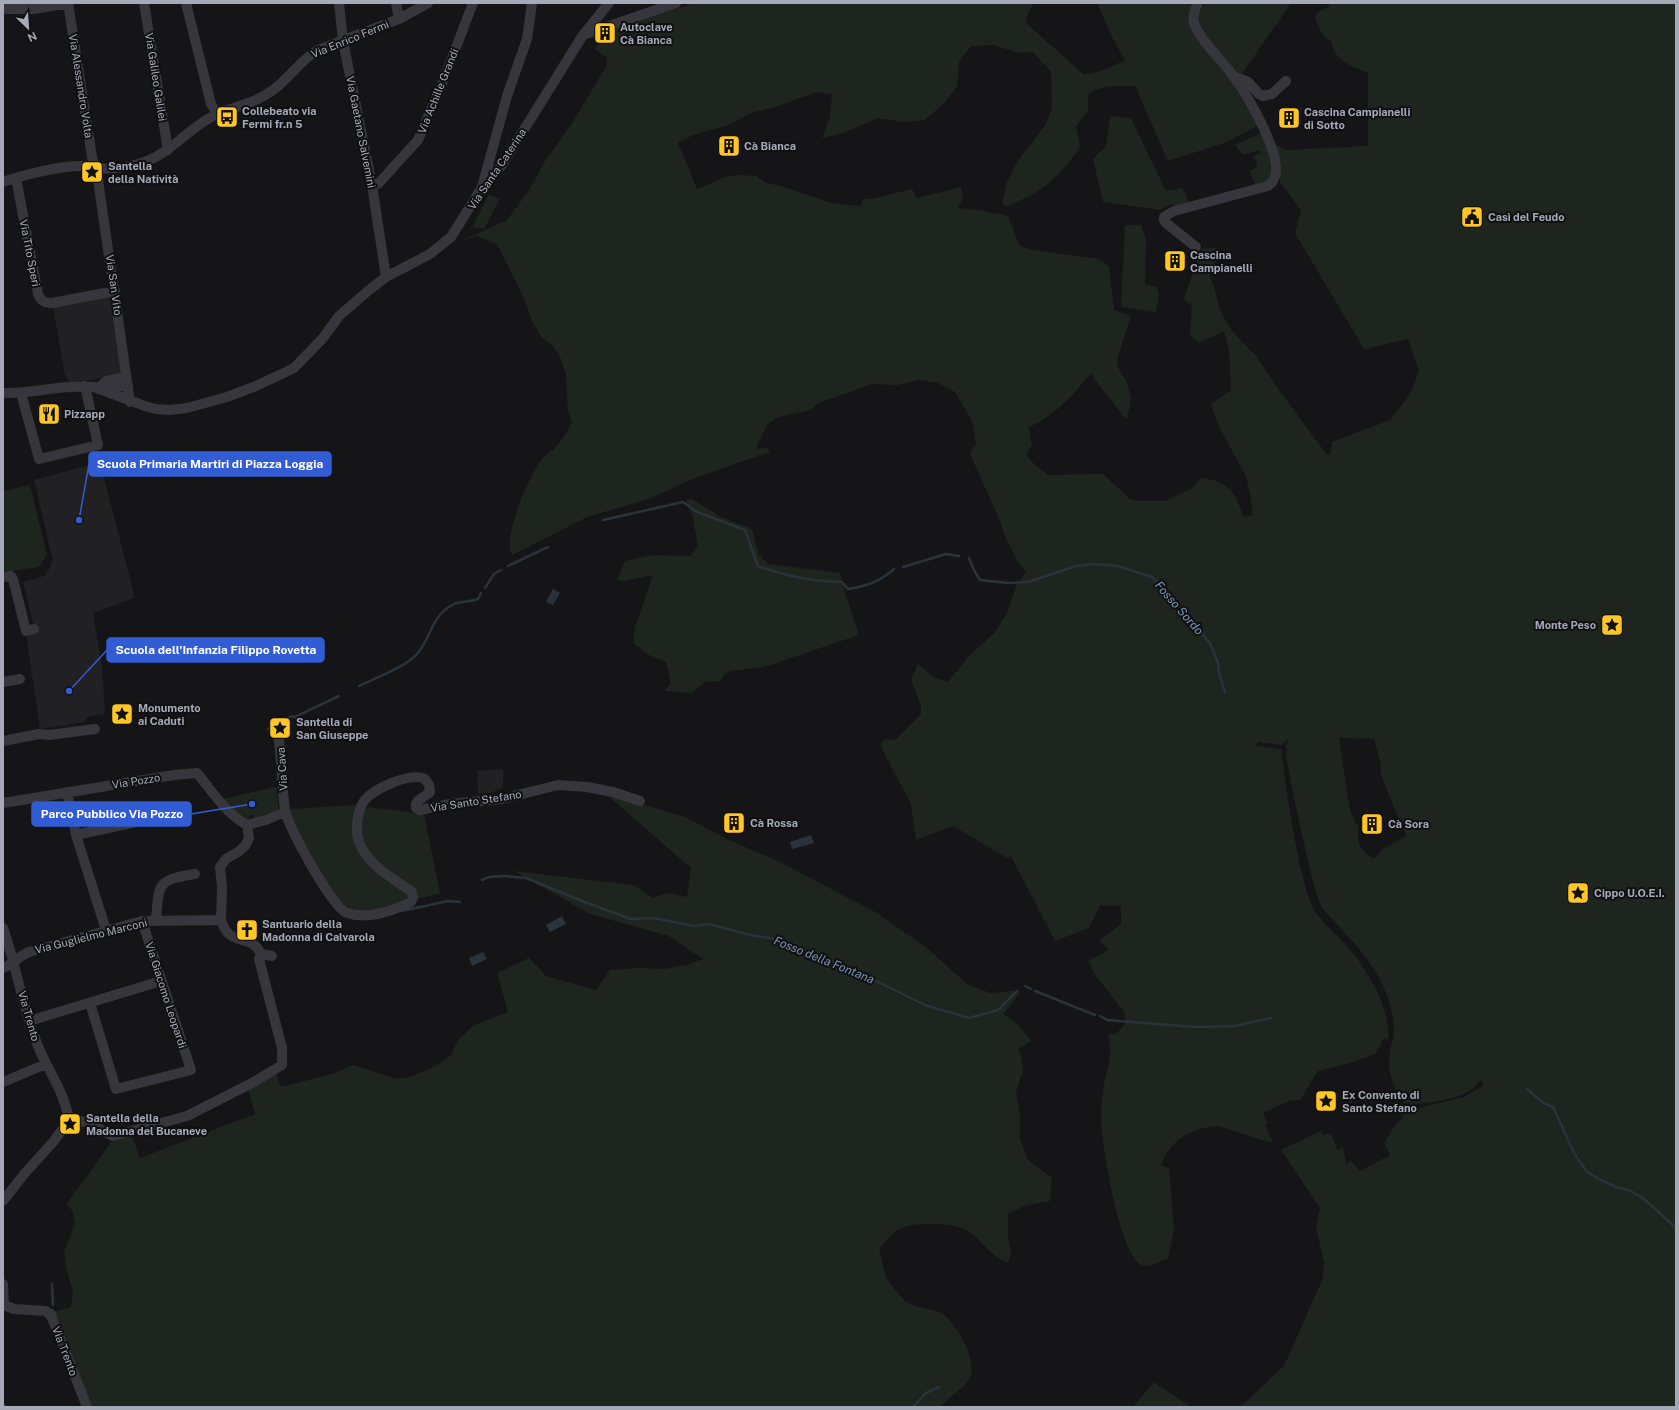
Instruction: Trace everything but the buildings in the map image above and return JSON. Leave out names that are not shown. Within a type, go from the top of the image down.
[{"type":"street","points":[[3,10],[34,9],[69,3]]},
{"type":"street","name":"Via Alessandro Volta","points":[[69,3],[92,157],[96,168]]},
{"type":"street","name":"Via Galileo Galilei","points":[[144,3],[168,150]]},
{"type":"street","points":[[186,3],[213,117]]},
{"type":"street","name":"Via Gaetano Salvemini","points":[[339,3],[344,41],[372,186],[386,277]]},
{"type":"street","name":"Via Enrico Fermi","points":[[396,3],[399,19]]},
{"type":"street","name":"Via Enrico Fermi","points":[[3,182],[67,167],[82,166],[113,169],[138,164],[154,158],[168,150],[213,117],[259,100],[274,90],[307,56],[318,50],[399,19],[428,3]]},
{"type":"street","name":"Via Achille Grandi","points":[[372,186],[378,184],[418,140],[440,89],[473,3]]},
{"type":"street","points":[[481,189],[507,96],[527,39],[532,3]]},
{"type":"street","name":"Via Santa Caterina","points":[[3,393],[22,398],[67,387],[85,386],[98,389],[130,402],[156,409],[170,410],[186,408],[227,397],[294,368],[324,338],[339,316],[386,277],[430,254],[451,237],[481,189],[502,165],[583,35],[609,3]]},
{"type":"street","points":[[583,35],[676,3]]},
{"type":"street","points":[[1196,247],[1166,223],[1164,217],[1174,211],[1268,186],[1275,179],[1276,172],[1274,152],[1244,93],[1233,76],[1209,47],[1194,22],[1193,14],[1198,3]]},
{"type":"street","points":[[1233,76],[1248,82],[1259,94],[1263,96],[1272,94],[1286,81]]},
{"type":"street","name":"Via San Vito","points":[[96,168],[130,402]]},
{"type":"street","name":"Via Tito Speri","points":[[16,178],[40,300],[45,303],[60,302],[115,291]]},
{"type":"street","points":[[383,261],[390,267],[402,269]]},
{"type":"street","points":[[98,389],[106,382],[127,381]]},
{"type":"street","points":[[22,398],[39,459],[98,445],[85,386]]},
{"type":"street","points":[[3,577],[11,576],[13,579],[26,631],[34,629]]},
{"type":"street","points":[[3,682],[20,680]]},
{"type":"street","name":"Via Cava","points":[[277,726],[280,744],[285,812]]},
{"type":"street","points":[[3,741],[39,734],[49,735],[94,729]]},
{"type":"street","name":"Via Pozzo","points":[[3,803],[174,775],[197,773],[224,806],[240,822],[247,825]]},
{"type":"street","name":"Via Santo Stefano","points":[[285,812],[304,852],[341,910],[348,914],[368,915],[383,913],[411,902],[413,898],[412,892],[383,873],[370,860],[357,836],[360,813],[365,800],[379,790],[395,782],[417,777],[425,779],[429,785],[430,792],[418,800],[415,806],[418,810],[450,804],[502,800],[558,785],[600,790],[640,801]]},
{"type":"street","points":[[67,792],[76,835],[106,930]]},
{"type":"street","points":[[272,956],[261,954],[252,942],[230,935],[220,920],[222,902],[220,867],[226,859],[245,846],[249,838],[247,825],[266,820],[285,812]]},
{"type":"street","points":[[76,835],[150,820]]},
{"type":"street","points":[[156,920],[157,905],[161,887],[164,883],[175,877],[195,874]]},
{"type":"street","name":"Via Guglielmo Marconi","points":[[3,968],[59,942],[142,921],[220,920]]},
{"type":"street","name":"Via Giacomo Leopardi","points":[[90,1003],[116,1089],[191,1070],[142,921]]},
{"type":"street","name":"Via Trento","points":[[3,928],[17,962],[29,1021],[36,1042],[46,1064],[58,1084],[67,1108],[69,1120]]},
{"type":"street","points":[[3,1201],[25,1173],[54,1141],[69,1120],[86,1122],[113,1136],[187,1116],[252,1083],[282,1065],[282,1048],[259,959],[261,954]]},
{"type":"street","points":[[29,1021],[161,981]]},
{"type":"street","points":[[3,1082],[46,1064]]},
{"type":"street","points":[[187,1116],[199,1116]]},
{"type":"street","name":"Via Trento","points":[[3,1284],[4,1305],[14,1309],[46,1311],[49,1313],[87,1407]]},
{"type":"shaded area","points":[[695,3],[1033,3],[1025,22],[1083,74],[1089,74],[1110,68],[1125,60],[1113,39],[1097,3],[1193,3],[1188,17],[1193,27],[1233,84],[1258,125],[1224,143],[1168,161],[1135,86],[1104,87],[1093,91],[1088,95],[1088,110],[1076,127],[1080,147],[1071,160],[1042,189],[1007,207],[1002,203],[1007,182],[1017,162],[1046,124],[1052,108],[1051,72],[1033,52],[1019,53],[994,45],[971,46],[959,62],[957,87],[945,102],[925,120],[903,122],[877,118],[844,133],[822,138],[830,117],[832,94],[816,92],[775,107],[751,113],[729,125],[693,135],[678,143],[697,189],[725,177],[736,175],[757,176],[766,183],[781,186],[831,203],[861,206],[863,199],[872,199],[912,189],[917,198],[961,187],[963,198],[958,208],[979,210],[1008,216],[1019,245],[1033,250],[1099,259],[1109,267],[1114,310],[1131,316],[1118,356],[1117,366],[1127,382],[1131,399],[1127,420],[1094,379],[1092,372],[1056,411],[1029,427],[1032,445],[1026,455],[1035,465],[1049,475],[1103,474],[1130,499],[1137,501],[1165,501],[1193,488],[1200,478],[1210,479],[1224,485],[1229,489],[1234,495],[1244,517],[1253,515],[1246,476],[1218,425],[1211,404],[1231,390],[1229,349],[1224,331],[1199,343],[1190,335],[1192,306],[1184,299],[1201,249],[1216,248],[1220,255],[1211,268],[1210,277],[1214,286],[1220,311],[1233,332],[1256,356],[1327,455],[1330,454],[1332,442],[1390,420],[1408,397],[1419,370],[1408,339],[1364,349],[1295,233],[1301,210],[1280,182],[1278,158],[1275,146],[1277,145],[1286,150],[1368,146],[1368,73],[1349,65],[1335,53],[1331,40],[1325,37],[1319,28],[1315,18],[1318,12],[1329,7],[1329,3],[1676,3],[1676,1407],[1240,1407],[1284,1366],[1323,1278],[1324,1263],[1316,1227],[1320,1208],[1281,1150],[1321,1131],[1322,1135],[1331,1133],[1337,1150],[1343,1147],[1346,1164],[1351,1161],[1360,1171],[1390,1155],[1384,1143],[1396,1124],[1403,1118],[1401,1114],[1394,1111],[1414,1109],[1464,1097],[1484,1085],[1481,1079],[1476,1086],[1468,1092],[1449,1099],[1428,1103],[1410,1105],[1409,1102],[1404,1103],[1400,1098],[1394,1086],[1389,1065],[1394,1031],[1391,1011],[1386,994],[1379,979],[1360,950],[1325,912],[1320,904],[1315,889],[1286,756],[1287,748],[1285,747],[1289,740],[1288,739],[1282,745],[1258,742],[1255,746],[1281,749],[1292,824],[1302,873],[1310,901],[1317,914],[1354,954],[1376,989],[1386,1015],[1388,1040],[1384,1038],[1375,1054],[1353,1062],[1318,1071],[1300,1100],[1289,1101],[1263,1113],[1268,1124],[1265,1125],[1273,1142],[1268,1142],[1219,1126],[1200,1129],[1183,1136],[1170,1148],[1161,1165],[1169,1168],[1174,1229],[1168,1259],[1145,1266],[1134,1257],[1126,1241],[1113,1198],[1108,1174],[1101,1119],[1101,1106],[1110,1053],[1108,1035],[1116,1034],[1125,1024],[1125,1013],[1096,976],[1088,961],[1109,950],[1099,941],[1121,924],[1121,906],[1100,905],[1089,928],[1055,941],[1011,856],[1007,858],[953,826],[916,840],[911,804],[881,747],[882,742],[886,739],[895,740],[921,714],[921,706],[911,680],[918,664],[935,678],[948,682],[968,657],[995,632],[1007,613],[1017,584],[1026,572],[1018,562],[1005,537],[1001,523],[970,454],[976,444],[973,423],[955,392],[938,383],[920,380],[897,385],[872,384],[819,403],[811,410],[778,417],[767,425],[756,449],[767,448],[770,452],[690,480],[649,499],[587,517],[512,555],[510,547],[514,522],[518,507],[530,479],[541,460],[558,445],[572,422],[568,412],[566,375],[561,359],[553,346],[542,338],[532,321],[524,298],[497,244],[477,236],[461,241],[507,220],[529,190],[545,161],[571,125],[607,65],[607,58],[595,49],[600,41],[594,36],[602,32],[603,36],[609,34],[608,29]],"holes":[[[1339,738],[1374,739],[1380,761],[1381,775],[1406,836],[1383,849],[1374,859],[1360,846],[1358,826],[1350,811]]]},
{"type":"shaded area","points":[[1205,3],[1291,3],[1244,71],[1238,77],[1200,30],[1196,18]]},
{"type":"shaded area","points":[[1110,116],[1131,118],[1166,191],[1182,188],[1190,204],[1255,184],[1249,171],[1256,168],[1257,161],[1253,157],[1261,153],[1260,150],[1243,155],[1235,145],[1261,133],[1270,154],[1274,176],[1266,184],[1190,205],[1169,205],[1160,210],[1103,202],[1093,159],[1106,146]]},
{"type":"shaded area","points":[[489,194],[500,199],[484,229],[472,227]]},
{"type":"shaded area","points":[[1125,225],[1141,225],[1146,240],[1145,284],[1157,287],[1159,295],[1156,312],[1121,307]]},
{"type":"shaded area","points":[[109,297],[122,373],[70,383],[65,375],[53,307]]},
{"type":"shaded area","points":[[95,451],[97,451],[135,598],[93,613],[102,668],[105,714],[88,717],[84,722],[40,729],[26,634],[35,631],[23,582],[44,576],[53,561],[34,480],[97,463]]},
{"type":"shaded area","points":[[30,485],[47,555],[39,567],[5,572],[3,565],[3,491]]},
{"type":"shaded area","points":[[692,499],[721,517],[752,529],[758,553],[768,564],[840,573],[859,635],[764,667],[730,671],[724,675],[721,681],[705,682],[691,693],[665,691],[671,683],[666,662],[649,655],[633,643],[635,627],[653,575],[625,581],[617,580],[625,561],[653,555],[691,556],[698,546],[693,518],[686,500]]},
{"type":"shaded area","points":[[553,589],[560,593],[553,605],[546,602]]},
{"type":"shaded area","points":[[503,769],[503,788],[490,793],[478,794],[477,771]]},
{"type":"shaded area","points":[[276,787],[279,811],[254,819],[253,815],[249,816],[249,819],[243,820],[222,799]]},
{"type":"shaded area","points":[[608,796],[642,804],[685,817],[729,840],[778,861],[875,912],[927,948],[967,984],[990,993],[1012,991],[1020,993],[1003,1014],[1017,1023],[1031,1041],[1018,1049],[1021,1055],[1023,1071],[1016,1092],[1020,1115],[1020,1138],[1027,1159],[1052,1178],[1050,1201],[1024,1206],[1008,1214],[1008,1236],[1011,1254],[1008,1263],[991,1252],[968,1231],[942,1224],[921,1224],[902,1228],[891,1235],[879,1249],[886,1276],[904,1300],[912,1305],[939,1312],[951,1322],[957,1330],[967,1348],[972,1367],[971,1374],[966,1384],[941,1407],[90,1407],[50,1311],[57,1311],[71,1307],[73,1292],[66,1268],[64,1252],[75,1224],[72,1210],[66,1205],[112,1141],[132,1136],[140,1158],[255,1114],[248,1089],[275,1071],[281,1087],[332,1074],[353,1065],[397,1079],[410,1077],[432,1068],[451,1055],[458,1040],[474,1025],[508,1012],[497,973],[529,958],[546,976],[596,990],[610,970],[639,968],[664,969],[686,965],[703,959],[669,936],[590,914],[514,871],[633,885],[653,898],[668,893],[687,897],[691,868]]},
{"type":"shaded area","points":[[354,805],[424,814],[440,893],[365,913],[339,906],[288,818],[291,809]]},
{"type":"shaded area","points":[[811,835],[814,843],[792,849],[790,842]]},
{"type":"shaded area","points":[[562,916],[566,924],[550,932],[546,925]]},
{"type":"shaded area","points":[[483,952],[487,959],[472,966],[469,958]]},
{"type":"shaded area","points":[[1154,1382],[1191,1407],[1133,1407]]},
{"type":"waterway","name":"Fosso Sordo","points":[[603,520],[683,502],[697,512],[745,530],[758,566],[768,570],[810,580],[842,582],[848,589],[872,583],[894,569]]},
{"type":"waterway","name":"Fosso Sordo","points":[[508,566],[548,547]]},
{"type":"waterway","name":"Fosso Sordo","points":[[903,567],[946,554],[959,556]]},
{"type":"waterway","name":"Fosso Sordo","points":[[969,558],[980,580],[1008,583],[1028,582],[1076,566],[1092,564],[1118,566],[1152,577],[1210,643],[1218,663],[1219,673],[1225,692]]},
{"type":"waterway","name":"Fosso Sordo","points":[[485,588],[494,574],[501,570]]},
{"type":"waterway","name":"Fosso Sordo","points":[[359,686],[405,664],[416,655],[426,641],[435,621],[446,609],[457,603],[478,599],[481,593]]},
{"type":"waterway","name":"Fosso Sordo","points":[[280,723],[292,716],[295,717],[339,696]]},
{"type":"waterway","name":"Fosso della Fontana","points":[[482,880],[489,877],[503,876],[526,878],[631,919],[654,918],[693,926],[709,924],[750,935],[776,939],[854,970],[925,1005],[969,1018],[998,1010],[1017,991]]},
{"type":"waterway","name":"Fosso della Fontana","points":[[402,911],[448,901],[460,902]]},
{"type":"waterway","name":"Fosso della Fontana","points":[[1025,986],[1031,989]]},
{"type":"waterway","points":[[1035,991],[1095,1015]]},
{"type":"waterway","points":[[1100,1016],[1107,1020],[1195,1027],[1234,1026],[1271,1018]]},
{"type":"waterway","points":[[1527,1089],[1542,1102],[1553,1107],[1574,1153],[1587,1172],[1616,1187],[1631,1191],[1644,1199],[1676,1228]]},
{"type":"waterway","points":[[52,1284],[53,1305]]},
{"type":"waterway","points":[[52,1310],[55,1313]]},
{"type":"waterway","points":[[913,1407],[926,1393],[939,1387]]},
{"type":"waterway","points":[[3,1404],[6,1407]]},
{"type":"place","name":"Autoclave Cà Bianca","points":[[605,33]]},
{"type":"place","name":"Collebeato via Fermi fr.n 5","points":[[227,117]]},
{"type":"place","name":"Cascina Campianelli di Sotto","points":[[1289,118]]},
{"type":"place","name":"Cà Bianca","points":[[729,146]]},
{"type":"place","name":"Santella della Natività","points":[[92,172]]},
{"type":"place","name":"Casì del Feudo","points":[[1472,217]]},
{"type":"place","name":"Cascina Campianelli","points":[[1175,261]]},
{"type":"place","name":"Pizzapp","points":[[49,414]]},
{"type":"place","name":"Scuola Primaria Martiri di Piazza Loggia","points":[[79,520]]},
{"type":"place","name":"Monte Peso","points":[[1612,625]]},
{"type":"place","name":"Scuola dell'Infanzia Filippo Rovetta","points":[[69,691]]},
{"type":"place","name":"Monumento ai Caduti","points":[[122,714]]},
{"type":"place","name":"Santella di San Giuseppe","points":[[280,728]]},
{"type":"place","name":"Parco Pubblico Via Pozzo","points":[[252,804]]},
{"type":"place","name":"Cà Rossa","points":[[734,823]]},
{"type":"place","name":"Cà Sora","points":[[1372,824]]},
{"type":"place","name":"Cippo U.O.E.I.","points":[[1578,893]]},
{"type":"place","name":"Santuario della Madonna di Calvarola","points":[[247,930]]},
{"type":"place","name":"Ex Convento di Santo Stefano","points":[[1326,1101]]},
{"type":"place","name":"Santella della Madonna del Bucaneve","points":[[70,1124]]}]
